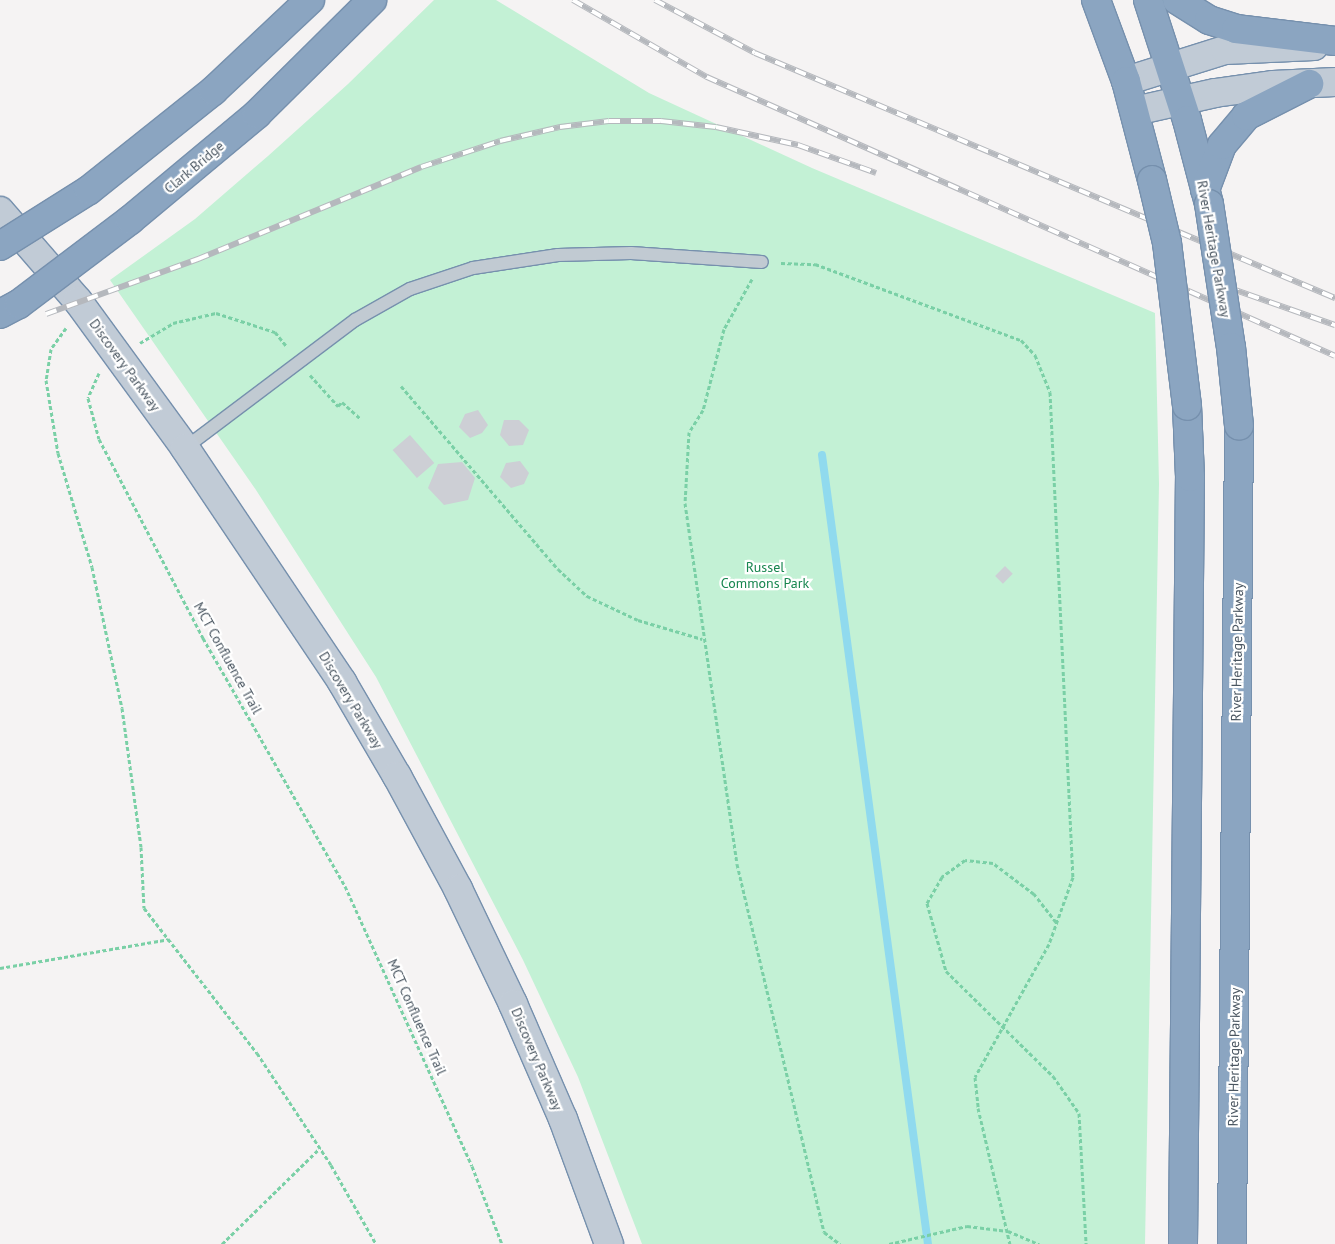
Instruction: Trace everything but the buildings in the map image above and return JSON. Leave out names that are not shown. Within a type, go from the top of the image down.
[{"type":"highway","points":[[0,246],[97,184],[212,91],[310,0]]},
{"type":"highway","name":"Clark Bridge","points":[[0,314],[19,304],[130,220],[250,120],[372,0]]},
{"type":"highway","points":[[1096,0],[1135,112],[1167,243],[1187,406],[1190,477],[1183,1244]]},
{"type":"highway","name":"River Heritage Parkway","points":[[1148,0],[1181,101],[1207,197],[1231,347],[1239,426],[1232,1244]]},
{"type":"highway","points":[[1177,0],[1209,20],[1236,29],[1335,43]]},
{"type":"highway","points":[[1207,197],[1222,145],[1246,116],[1322,83]]},
{"type":"street","points":[[1126,82],[1225,50],[1335,43]]},
{"type":"street","points":[[1135,112],[1181,101],[1264,86],[1322,83]]},
{"type":"street","name":"Discovery Parkway","points":[[0,211],[82,307],[119,356],[185,448],[342,682],[458,889],[514,1004],[559,1111],[608,1244]]},
{"type":"lane","points":[[185,448],[354,320],[410,289],[473,268],[567,255],[631,254],[762,262]]},
{"type":"path","points":[[840,1244],[824,1232],[737,864],[702,639],[685,503],[689,432],[703,410],[724,329],[762,262],[815,264],[1021,340],[1035,355],[1044,371],[1050,392],[1073,877],[1049,944],[975,1077],[978,1108],[1010,1244]]},
{"type":"path","points":[[82,307],[51,349],[46,380],[58,453],[92,568],[122,708],[141,847],[144,908],[257,1053],[320,1148],[376,1244]]},
{"type":"path","name":"MCT Confluence Trail","points":[[360,418],[342,402],[338,406],[275,332],[216,313],[172,323],[119,356],[96,376],[88,398],[99,440],[203,638],[345,886],[472,1166],[502,1244]]},
{"type":"path","points":[[401,386],[558,569],[587,596],[638,620],[702,639]]},
{"type":"path","points":[[1057,923],[1034,894],[993,863],[965,860],[942,877],[928,903],[946,971],[1053,1076],[1079,1113],[1086,1244]]},
{"type":"path","points":[[0,968],[169,939]]},
{"type":"path","points":[[222,1244],[320,1148]]},
{"type":"path","points":[[889,1244],[967,1226],[1008,1231],[1039,1244]]},
{"type":"green space","name":"Russel Commons Park","points":[[434,0],[496,0],[649,93],[812,168],[1155,313],[1159,484],[1145,1244],[642,1244],[578,1077],[523,960],[376,677],[256,490],[110,280],[195,219],[268,156],[348,84]]},
{"type":"waterway","points":[[822,455],[928,1244]]},
{"type":"railway","points":[[573,0],[707,77],[1335,356]]},
{"type":"railway","points":[[655,0],[755,53],[1335,298]]},
{"type":"railway","points":[[46,314],[198,259],[421,167],[500,141],[560,127],[609,121],[661,121],[716,127],[798,145],[876,173]]},
{"type":"railway","points":[[1207,280],[1335,325]]}]
